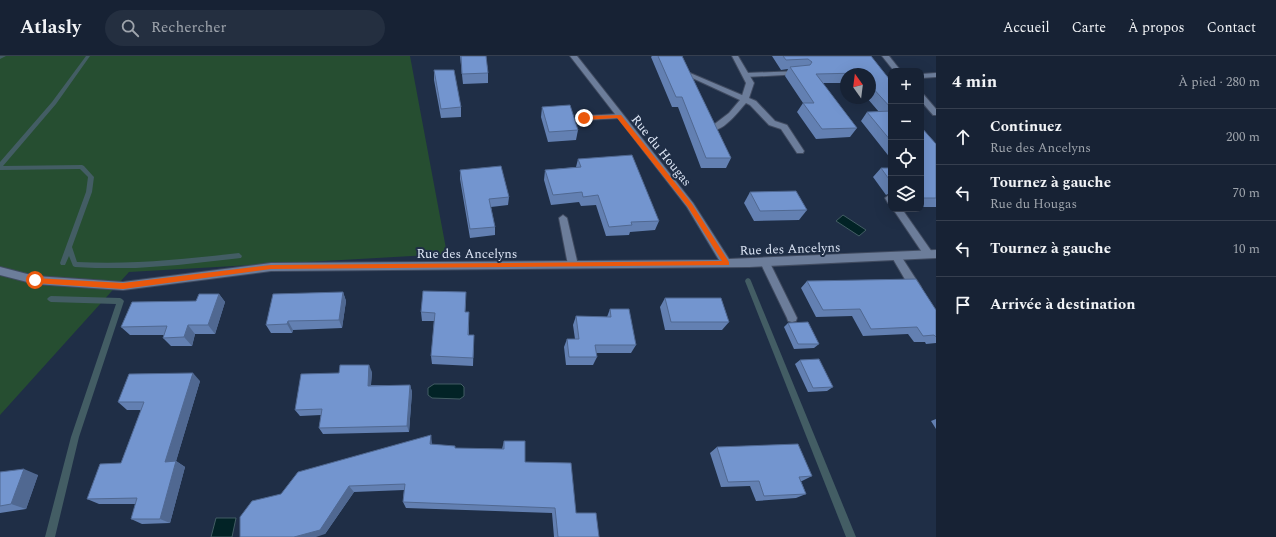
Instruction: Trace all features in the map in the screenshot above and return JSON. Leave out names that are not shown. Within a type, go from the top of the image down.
[{"type":"street","name":"Rue du Hougas","points":[[573,56],[690,205],[726,264]]},
{"type":"street","points":[[715,128],[732,115],[745,99],[750,82],[735,56]]},
{"type":"street","points":[[885,56],[895,68]]},
{"type":"street","points":[[746,75],[803,72]]},
{"type":"street","points":[[690,75],[753,103],[772,123],[784,127],[800,151]]},
{"type":"street","points":[[924,76],[936,75]]},
{"type":"street","points":[[924,100],[936,114]]},
{"type":"street","points":[[584,118],[619,116]]},
{"type":"street","points":[[899,212],[933,254]]},
{"type":"street","points":[[563,218],[573,265]]},
{"type":"street","name":"Rue des Ancelyns","points":[[0,271],[35,280],[123,286],[271,267],[726,264],[933,254]]},
{"type":"street","points":[[896,256],[924,300]]},
{"type":"street","points":[[765,262],[792,318]]},
{"type":"green space","points":[[0,56],[410,56],[447,254],[129,272],[0,415]]},
{"type":"shaded area","points":[[843,215],[866,230],[859,236],[836,221]]},
{"type":"shaded area","points":[[434,384],[461,384],[464,387],[464,396],[460,399],[432,398],[428,395],[428,388]]},
{"type":"shaded area","points":[[216,518],[236,518],[232,537],[211,537]]},
{"type":"building","points":[[461,56],[486,56],[488,73],[462,74]]},
{"type":"building","points":[[658,56],[682,56],[731,158],[706,158],[682,97],[676,97]]},
{"type":"building","points":[[783,56],[871,56],[888,77],[888,105],[876,92],[876,68],[840,68],[840,73],[816,74],[857,128],[822,129],[803,103],[814,103],[790,67],[810,65],[812,62],[808,59],[786,60]]},
{"type":"building","points":[[434,70],[454,70],[461,107],[441,109]]},
{"type":"building","points":[[570,105],[578,130],[549,132],[542,107]]},
{"type":"building","points":[[888,111],[888,137],[867,112]]},
{"type":"building","points":[[924,130],[936,144],[936,198],[924,198]]},
{"type":"building","points":[[632,155],[659,221],[631,222],[632,225],[609,227],[598,195],[583,197],[582,192],[553,195],[545,170],[581,167],[578,159]]},
{"type":"building","points":[[501,166],[509,197],[489,199],[495,227],[470,229],[460,170]]},
{"type":"building","points":[[881,168],[888,168],[888,178]]},
{"type":"building","points":[[796,191],[807,210],[760,211],[750,192]]},
{"type":"building","points":[[916,279],[936,310],[936,337],[934,335],[923,336],[917,327],[871,329],[860,309],[823,310],[807,281]]},
{"type":"building","points":[[423,291],[466,292],[465,312],[469,312],[468,335],[474,335],[473,358],[431,356],[435,313],[421,312]]},
{"type":"building","points":[[343,292],[339,320],[288,321],[287,324],[266,325],[273,294]]},
{"type":"building","points":[[199,294],[219,294],[208,325],[188,325],[184,337],[163,338],[167,326],[121,327],[132,302],[196,301]]},
{"type":"building","points":[[665,298],[721,298],[729,322],[671,322]]},
{"type":"building","points":[[610,309],[629,309],[636,345],[595,345],[597,357],[569,357],[567,339],[579,339],[576,316],[611,317]]},
{"type":"building","points":[[808,322],[819,344],[798,344],[788,323]]},
{"type":"building","points":[[819,359],[833,387],[813,388],[800,360]]},
{"type":"building","points":[[340,365],[369,365],[368,386],[410,385],[407,426],[319,428],[322,409],[295,410],[301,374],[339,373]]},
{"type":"building","points":[[193,373],[165,462],[176,461],[160,519],[131,519],[137,498],[87,499],[100,464],[121,463],[144,402],[118,402],[129,374]]},
{"type":"building","points":[[431,435],[430,444],[455,446],[455,448],[504,449],[504,441],[525,441],[525,462],[571,463],[576,513],[596,513],[599,537],[558,537],[555,508],[403,502],[405,484],[349,486],[320,530],[294,537],[240,537],[240,517],[252,501],[281,494],[298,472]]},
{"type":"building","points":[[798,444],[812,476],[799,477],[806,494],[764,496],[759,481],[728,482],[717,447]]},
{"type":"building","points":[[24,469],[11,504],[0,506],[0,472]]},
{"type":"waterway","points":[[0,58],[4,56]]},
{"type":"waterway","points":[[0,166],[54,103],[88,56]]},
{"type":"waterway","points":[[0,168],[82,167],[91,177],[89,192],[63,263]]},
{"type":"waterway","points":[[69,247],[75,264],[116,266],[157,264],[239,256]]},
{"type":"waterway","points":[[748,281],[851,537]]},
{"type":"waterway","points":[[50,537],[75,437],[120,301],[51,299]]},
{"type":"route","points":[[35,280],[123,286],[271,267],[726,264],[690,205],[619,116],[584,118]]}]
